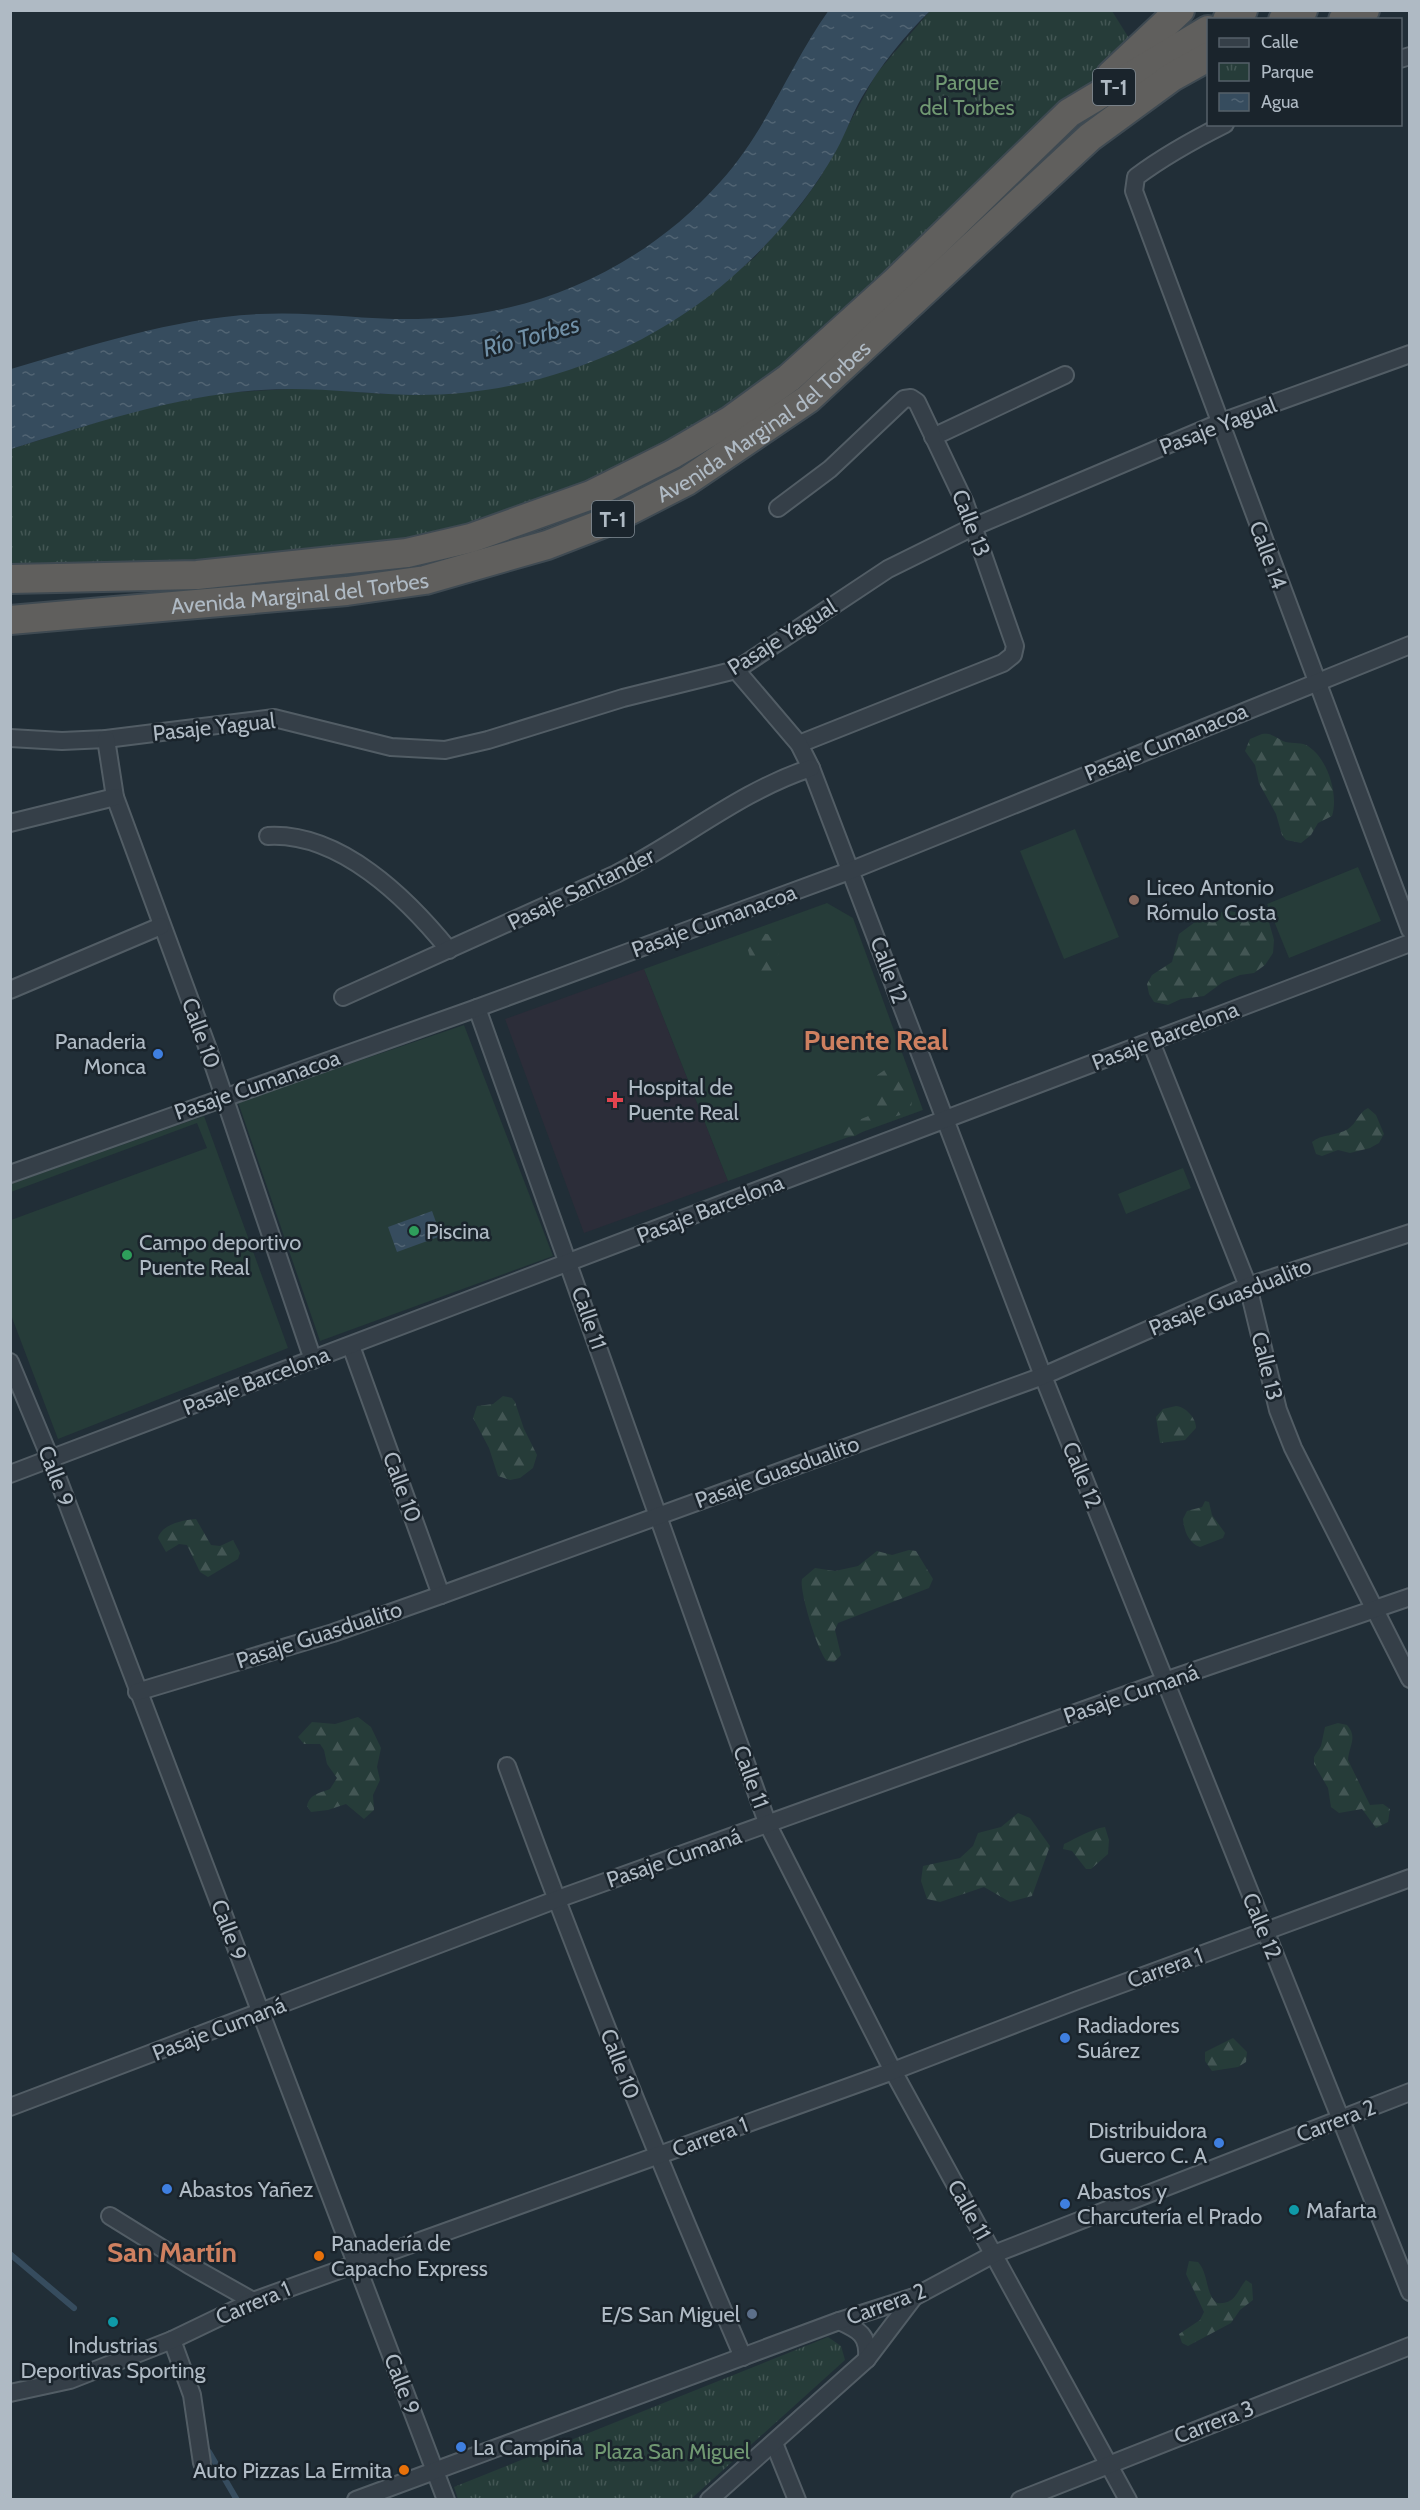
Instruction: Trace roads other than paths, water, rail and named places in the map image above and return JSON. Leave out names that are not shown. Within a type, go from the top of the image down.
[{"type":"highway","points":[[1070,113],[1180,10]]},
{"type":"highway","points":[[1230,18],[1243,10]]},
{"type":"highway","points":[[1347,18],[1365,10]]},
{"type":"highway","name":"Avenida Marginal del Torbes","points":[[10,579],[197,575],[407,553],[471,538],[591,495],[673,454],[731,420],[789,378],[894,282],[1070,113],[1207,31]]},
{"type":"highway","name":"Avenida Marginal del Torbes","points":[[10,620],[347,591],[424,580],[547,545],[609,521],[687,481],[808,399],[1090,137],[1172,77],[1207,58]]},
{"type":"highway","points":[[1172,77],[1207,71]]},
{"type":"street","name":"Calle 14","points":[[1221,126],[1179,147],[1136,177],[1134,191],[1315,683],[1410,930]]},
{"type":"street","name":"Pasaje Yagual","points":[[10,738],[62,741],[106,740],[274,718],[391,747],[445,750],[488,740],[623,698],[736,670],[888,569],[973,527],[1219,423],[1410,354]]},
{"type":"street","points":[[933,437],[1065,375]]},
{"type":"street","name":"Calle 13","points":[[778,508],[831,469],[904,399],[910,398],[917,402],[965,503],[1015,646],[1013,655],[1004,663],[799,744]]},
{"type":"street","name":"Pasaje Cumanacoa","points":[[10,1174],[223,1096],[477,1008],[852,870],[1410,645]]},
{"type":"street","name":"Calle 12","points":[[736,670],[799,744],[811,768],[852,870],[1043,1377],[1410,2292]]},
{"type":"street","name":"Calle 10","points":[[106,740],[115,796],[223,1096],[313,1360]]},
{"type":"street","name":"Pasaje Santander","points":[[343,997],[643,861],[762,787],[811,768]]},
{"type":"street","points":[[10,823],[115,796]]},
{"type":"street","points":[[268,836],[289,835],[314,843],[377,877],[414,910],[449,950]]},
{"type":"street","points":[[10,990],[161,926]]},
{"type":"street","name":"Pasaje Barcelona","points":[[10,1474],[1410,943]]},
{"type":"street","name":"Calle 11","points":[[477,1008],[570,1263],[768,1825],[893,2071],[1128,2499]]},
{"type":"street","name":"Calle 13","points":[[1151,1042],[1248,1286],[1267,1371],[1285,1429],[1332,1530],[1376,1610],[1410,1679]]},
{"type":"street","name":"Pasaje Guasdualito","points":[[137,1692],[333,1633],[441,1595],[1043,1377],[1248,1286],[1410,1233]]},
{"type":"street","name":"Calle 10","points":[[351,1346],[441,1595]]},
{"type":"street","name":"Calle 9","points":[[10,1362],[50,1458],[137,1692],[446,2499]]},
{"type":"street","name":"Pasaje Cumaná","points":[[10,2107],[555,1900],[1165,1681],[1410,1597]]},
{"type":"street","name":"Calle 10","points":[[507,1766],[555,1900],[657,2157],[743,2357]]},
{"type":"street","name":"Carrera 1","points":[[10,2393],[70,2380],[172,2340],[253,2301],[893,2071],[1410,1878]]},
{"type":"street","name":"Carrera 2","points":[[356,2499],[839,2321],[914,2297],[994,2254],[1410,2092]]},
{"type":"street","points":[[110,2216],[253,2301]]},
{"type":"street","points":[[709,2499],[867,2359],[914,2297]]},
{"type":"street","points":[[839,2321],[860,2330],[866,2337],[867,2359]]},
{"type":"street","points":[[172,2340],[192,2395],[202,2463]]},
{"type":"street","name":"Carrera 3","points":[[1020,2499],[1410,2346]]},
{"type":"street","points":[[774,2443],[797,2499]]},
{"type":"water","name":"Río Torbes","points":[[829,10],[930,11],[885,62],[858,103],[840,144],[825,169],[789,219],[732,277],[698,304],[662,328],[584,365],[500,388],[414,395],[299,389],[229,393],[134,412],[11,449],[11,369],[134,334],[227,317],[279,313],[418,319],[461,316],[503,309],[545,297],[584,282],[622,262],[657,239],[691,212],[721,181],[752,141]]},
{"type":"water","name":"Piscina","points":[[432,1211],[441,1236],[397,1252],[388,1227]]},
{"type":"waterway","points":[[10,2254],[74,2308]]},
{"type":"waterway","points":[[209,2452],[237,2500]]},
{"type":"place","name":"Liceo Antonio Rómulo Costa","points":[[1134,900]]},
{"type":"place","name":"Panaderia Monca","points":[[158,1054]]},
{"type":"place","name":"Hospital de Puente Real","points":[[615,1100]]},
{"type":"place","name":"Piscina","points":[[414,1231]]},
{"type":"place","name":"Campo deportivo Puente Real","points":[[127,1255]]},
{"type":"place","name":"Radiadores Suárez","points":[[1065,2038]]},
{"type":"place","name":"Distribuidora Guerco C. A","points":[[1219,2143]]},
{"type":"place","name":"Abastos Yañez","points":[[167,2189]]},
{"type":"place","name":"Abastos y Charcutería el Prado","points":[[1065,2204]]},
{"type":"place","name":"Mafarta","points":[[1294,2210]]},
{"type":"place","name":"Panadería de Capacho Express","points":[[319,2256]]},
{"type":"place","name":"E/S San Miguel","points":[[752,2314]]},
{"type":"place","name":"Industrias Deportivas Sporting","points":[[113,2322]]},
{"type":"place","name":"La Campiña","points":[[461,2447]]},
{"type":"place","name":"Auto Pizzas La Ermita","points":[[404,2470]]},
{"type":"district","name":"Puente Real","points":[[876,1040]]},
{"type":"district","name":"San Martín","points":[[172,2252]]},
{"type":"park label","name":"Parque del Torbes","points":[[967,94]]},
{"type":"park label","name":"Plaza San Miguel","points":[[672,2451]]}]
